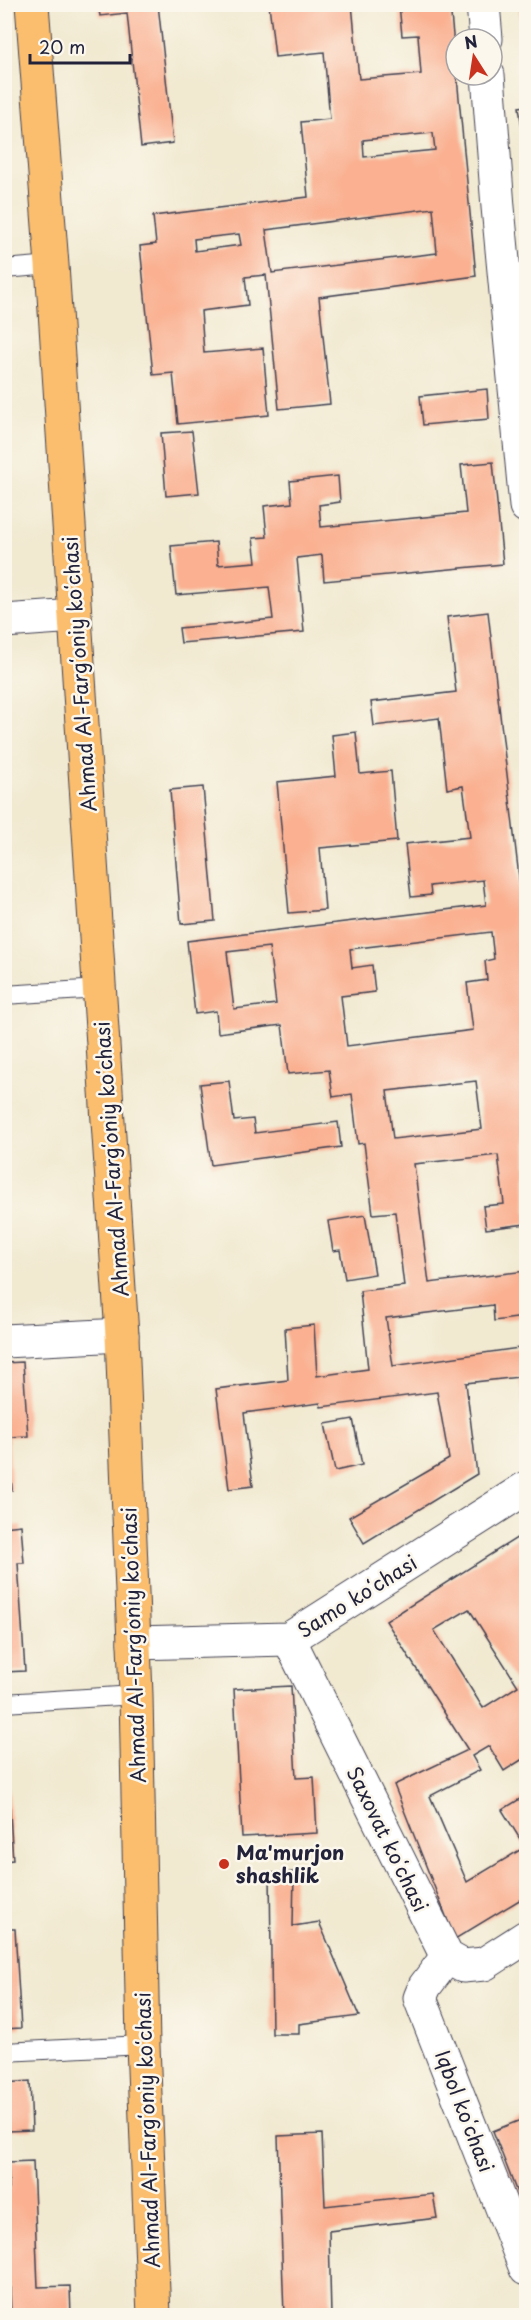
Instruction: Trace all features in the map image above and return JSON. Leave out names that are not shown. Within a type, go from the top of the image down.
[{"type":"main road","name":"Ahmad Al-Fargʻoniy koʻchasi","points":[[32,4],[52,266],[122,1335],[136,1695],[143,2045],[154,2316]]},
{"type":"street","points":[[483,4],[485,27]]},
{"type":"street","points":[[490,87],[512,208],[526,506]]},
{"type":"street","points":[[4,621],[75,616]]},
{"type":"street","points":[[4,1341],[122,1335]]},
{"type":"street","name":"Samo koʻchasi","points":[[134,1643],[289,1639],[526,1488]]},
{"type":"street","name":"Saxovat koʻchasi","points":[[289,1639],[447,1957]]},
{"type":"street","points":[[447,1957],[463,1966],[484,1964],[526,1936]]},
{"type":"street","name":"Iqbol koʻchasi","points":[[447,1957],[425,1986],[420,1998],[526,2269]]},
{"type":"lane","points":[[4,269],[52,266]]},
{"type":"lane","points":[[4,995],[100,989]]},
{"type":"lane","points":[[4,1703],[136,1695]]},
{"type":"lane","points":[[4,2052],[143,2045]]},
{"type":"building","points":[[98,4],[158,4],[173,143],[141,147],[127,13],[100,16]]},
{"type":"building","points":[[269,4],[352,4],[359,79],[421,74],[418,35],[402,36],[399,4],[450,4],[452,27],[444,27],[444,87],[458,87],[476,276],[319,297],[330,404],[279,409],[266,275],[245,277],[248,305],[201,311],[204,353],[263,348],[269,415],[178,424],[173,373],[153,375],[140,246],[156,244],[153,216],[308,197],[301,122],[330,119],[324,52],[275,57]],"holes":[[[433,133],[435,150],[364,157],[363,140]],[[433,208],[437,253],[272,273],[266,230]],[[239,234],[241,245],[195,251],[194,239]]]},
{"type":"building","points":[[518,4],[526,4],[526,42],[525,42]]},
{"type":"building","points":[[526,106],[526,150],[525,150],[519,107]]},
{"type":"building","points":[[487,389],[489,419],[423,425],[420,396]]},
{"type":"building","points":[[192,431],[199,493],[166,496],[161,433]]},
{"type":"building","points":[[493,462],[503,564],[324,581],[322,555],[297,558],[304,632],[181,643],[179,628],[273,619],[269,587],[176,595],[171,546],[216,542],[218,565],[256,562],[253,538],[267,537],[264,506],[292,503],[290,481],[338,476],[340,502],[319,505],[321,527],[466,513],[461,465]]},
{"type":"building","points":[[488,612],[526,937],[526,1224],[486,1229],[483,1206],[504,1204],[498,1155],[414,1164],[429,1283],[526,1271],[526,1326],[524,1317],[494,1321],[493,1305],[386,1318],[393,1366],[526,1347],[526,1424],[519,1377],[466,1383],[477,1474],[364,1543],[349,1517],[449,1459],[437,1392],[321,1407],[320,1403],[244,1413],[253,1486],[229,1489],[216,1389],[288,1380],[285,1328],[314,1325],[317,1376],[368,1369],[360,1291],[404,1286],[395,1212],[373,1214],[364,1143],[358,1144],[352,1094],[333,1097],[329,1070],[288,1074],[282,1025],[218,1033],[216,1011],[195,1014],[187,941],[486,905],[483,880],[430,886],[431,895],[411,897],[405,844],[470,837],[463,786],[447,789],[439,718],[374,726],[371,702],[456,692],[447,617]],"holes":[[[491,932],[494,959],[485,961],[487,980],[467,983],[473,1030],[347,1046],[341,996],[375,992],[372,965],[352,968],[350,949]],[[269,947],[276,1004],[234,1009],[227,952]],[[476,1081],[482,1129],[393,1139],[387,1091]]]},
{"type":"building","points":[[356,732],[360,774],[391,771],[397,841],[320,848],[325,910],[289,913],[277,782],[336,776],[332,735]]},
{"type":"building","points":[[203,787],[215,921],[181,924],[170,790]]},
{"type":"building","points":[[229,1081],[234,1121],[253,1119],[255,1133],[338,1122],[341,1147],[211,1165],[200,1084]]},
{"type":"building","points":[[365,1215],[375,1274],[345,1279],[340,1250],[333,1251],[328,1221]]},
{"type":"building","points":[[23,1362],[28,1436],[8,1437],[12,1490],[4,1490],[4,1363]]},
{"type":"building","points":[[353,1419],[362,1465],[335,1471],[325,1424]]},
{"type":"building","points":[[21,1525],[24,1563],[18,1563],[25,1671],[4,1672],[4,1527]]},
{"type":"building","points":[[526,1532],[526,1571],[521,1575],[526,1583],[526,1757],[504,1771],[489,1746],[472,1756],[480,1770],[430,1796],[467,1882],[525,1847],[502,1810],[526,1795],[526,1896],[455,1939],[394,1785],[468,1750],[386,1621]],"holes":[[[469,1609],[518,1686],[483,1708],[434,1630]]]},
{"type":"building","points":[[291,1686],[296,1778],[314,1777],[317,1833],[242,1837],[234,1689]]},
{"type":"building","points":[[7,1766],[13,1860],[4,1861],[4,1767]]},
{"type":"building","points":[[294,1872],[293,1926],[319,1922],[359,2016],[299,2024],[299,2034],[272,2034],[270,1873]]},
{"type":"building","points":[[4,1929],[15,1929],[21,2028],[4,2029]]},
{"type":"building","points":[[30,2081],[32,2130],[7,2131],[5,2083]]},
{"type":"building","points":[[523,2119],[526,2128],[526,2201],[521,2203],[493,2131]]},
{"type":"building","points":[[322,2134],[325,2206],[433,2194],[437,2218],[329,2231],[331,2316],[284,2316],[278,2136]]},
{"type":"building","points":[[33,2161],[38,2287],[70,2286],[71,2316],[11,2316],[10,2288],[4,2289],[4,2190],[9,2189],[8,2162]]},
{"type":"place","name":"Ma'murjon shashlik","points":[[224,1864]]}]
